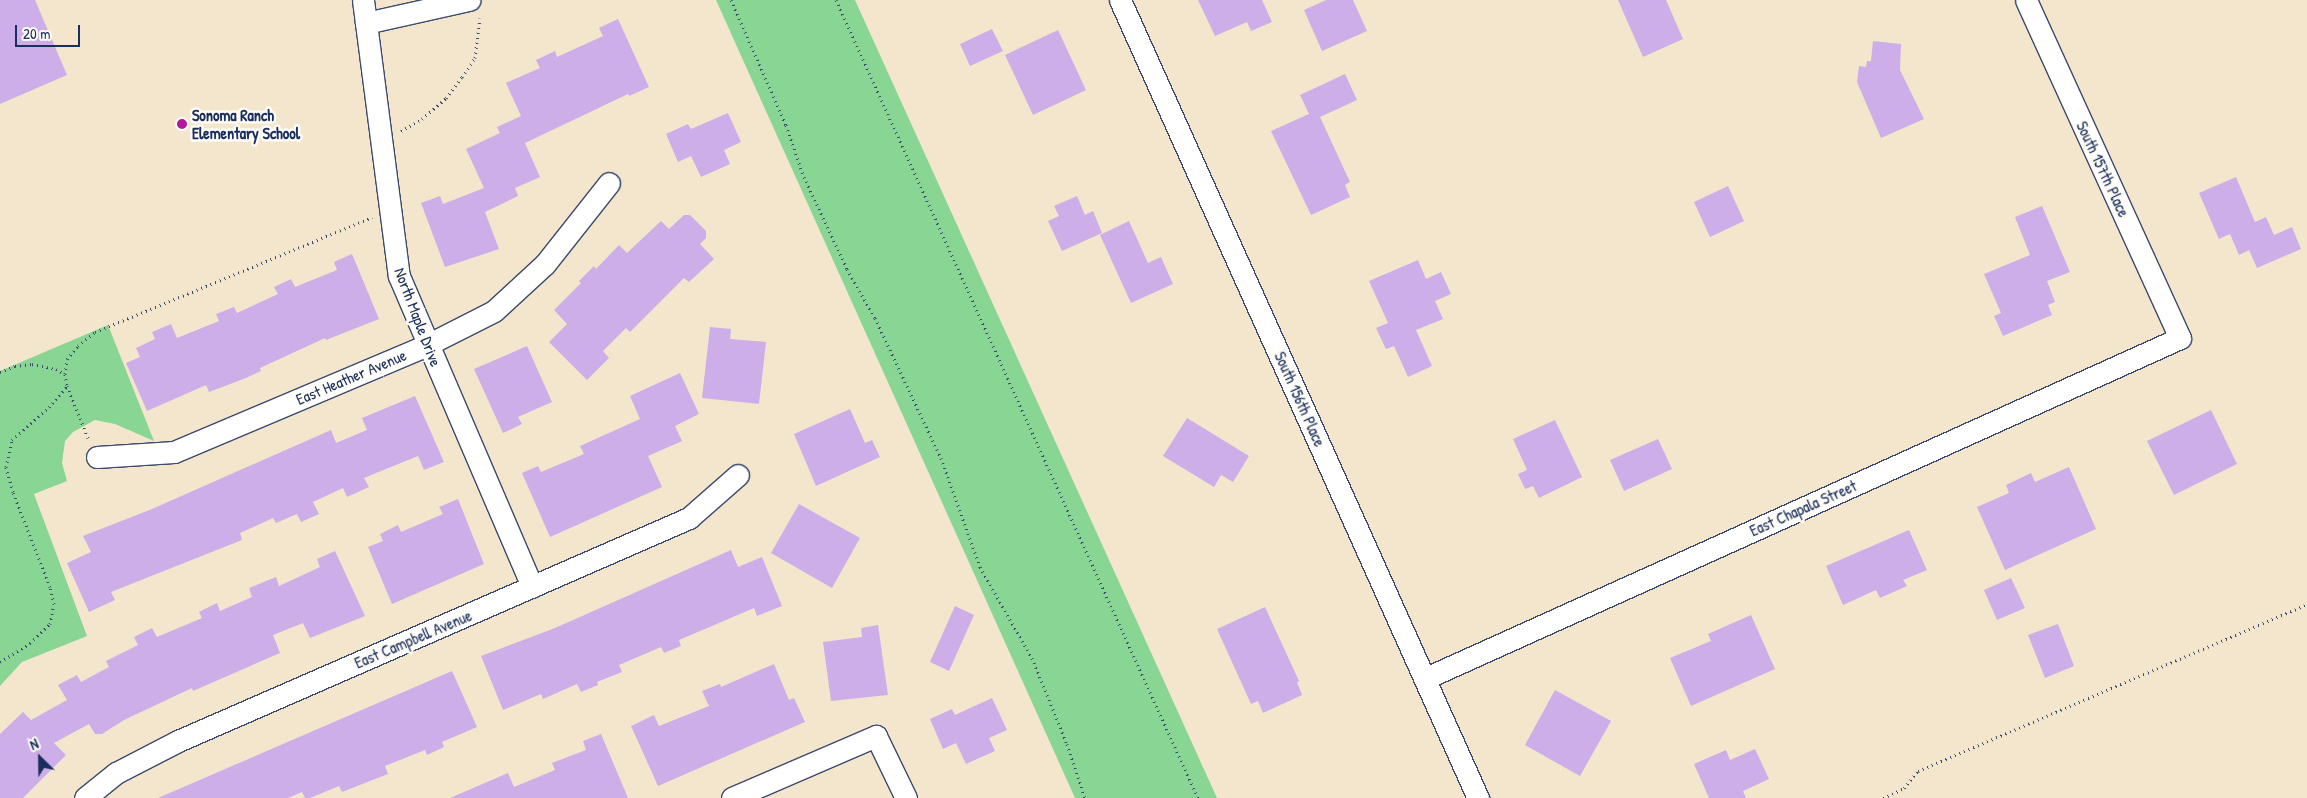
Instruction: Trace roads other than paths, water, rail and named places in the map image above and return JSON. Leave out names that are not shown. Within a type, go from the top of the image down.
[{"type":"street","name":"North Maple Drive","points":[[363,0],[399,276],[532,587]]},
{"type":"street","name":"South 156th Place","points":[[1120,0],[1426,678],[1478,798]]},
{"type":"street","name":"South 157th Place","points":[[2026,0],[2180,338]]},
{"type":"street","points":[[366,24],[475,8]]},
{"type":"street","name":"East Heather Avenue","points":[[97,457],[174,452],[427,345],[494,311],[545,264],[609,184]]},
{"type":"street","name":"East Chapala Street","points":[[1426,678],[2180,338]]},
{"type":"street","name":"East Campbell Avenue","points":[[85,798],[116,773],[178,740],[689,518],[738,475]]},
{"type":"street","points":[[732,798],[876,736],[906,798]]},
{"type":"place","name":"Sonoma Ranch Elementary School","points":[[182,124]]}]
